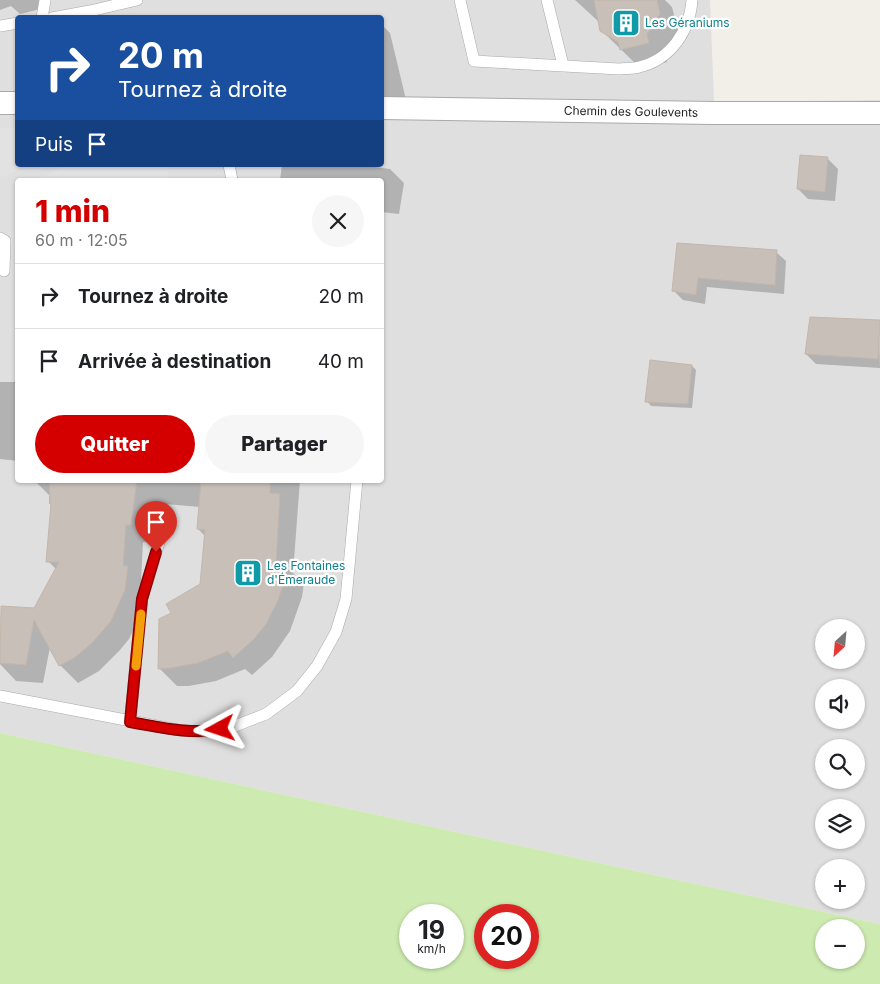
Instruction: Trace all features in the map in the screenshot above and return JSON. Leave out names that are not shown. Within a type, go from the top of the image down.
[{"type":"street","points":[[0,103],[15,104]]},
{"type":"street","name":"Chemin des Goulevents","points":[[384,108],[714,113],[880,113]]},
{"type":"lane","points":[[42,15],[45,0]]},
{"type":"lane","points":[[68,15],[137,0]]},
{"type":"lane","points":[[460,0],[474,61],[619,68],[638,67],[660,59],[678,41],[691,15],[692,0]]},
{"type":"lane","points":[[547,0],[563,65]]},
{"type":"lane","points":[[0,26],[15,24]]},
{"type":"lane","points":[[0,238],[5,241],[4,271]]},
{"type":"lane","points":[[0,696],[130,722],[204,732],[235,726],[266,714],[297,690],[318,666],[336,632],[346,599],[357,483]]},
{"type":"lane","points":[[130,722],[142,599],[161,536]]},
{"type":"shaded area","points":[[0,0],[710,0],[714,102],[880,100],[880,924],[865,921],[865,919],[857,919],[0,733]]},
{"type":"shaded area","points":[[0,128],[15,128],[15,167],[21,167],[2,178],[0,174]]},
{"type":"shaded area","points":[[62,167],[167,167],[169,178],[40,178]]},
{"type":"green space","points":[[0,733],[857,919],[815,919],[815,969],[865,969],[865,921],[880,924],[880,984],[0,984]]},
{"type":"building","name":"Les Géraniums","points":[[594,0],[657,0],[660,14],[647,34],[649,43],[620,50],[618,42],[600,31]]},
{"type":"building","points":[[800,155],[828,157],[825,192],[797,189]]},
{"type":"building","points":[[677,243],[777,250],[775,285],[698,278],[696,295],[672,291]]},
{"type":"building","points":[[810,317],[880,320],[878,359],[805,354]]},
{"type":"building","points":[[650,360],[692,365],[688,404],[645,402]]},
{"type":"building","points":[[49,483],[137,483],[131,525],[126,525],[123,566],[128,566],[125,590],[111,621],[92,643],[74,658],[59,666],[34,620],[26,665],[0,663],[1,606],[34,608],[59,562],[46,562],[50,504]]},
{"type":"building","points":[[201,483],[270,483],[270,493],[280,494],[276,564],[286,564],[285,579],[278,600],[266,624],[254,639],[233,658],[228,651],[198,663],[158,669],[159,619],[171,613],[166,604],[200,584],[205,530],[197,529]]},
{"type":"slow traffic","points":[[136,666],[141,614]]},
{"type":"place","name":"Les Géraniums","points":[[626,23]]},
{"type":"place","name":"Les Fontaines d'Émeraude","points":[[248,573]]},
{"type":"route","points":[[156,552],[142,599],[130,722],[178,730],[204,732],[220,729]]}]
